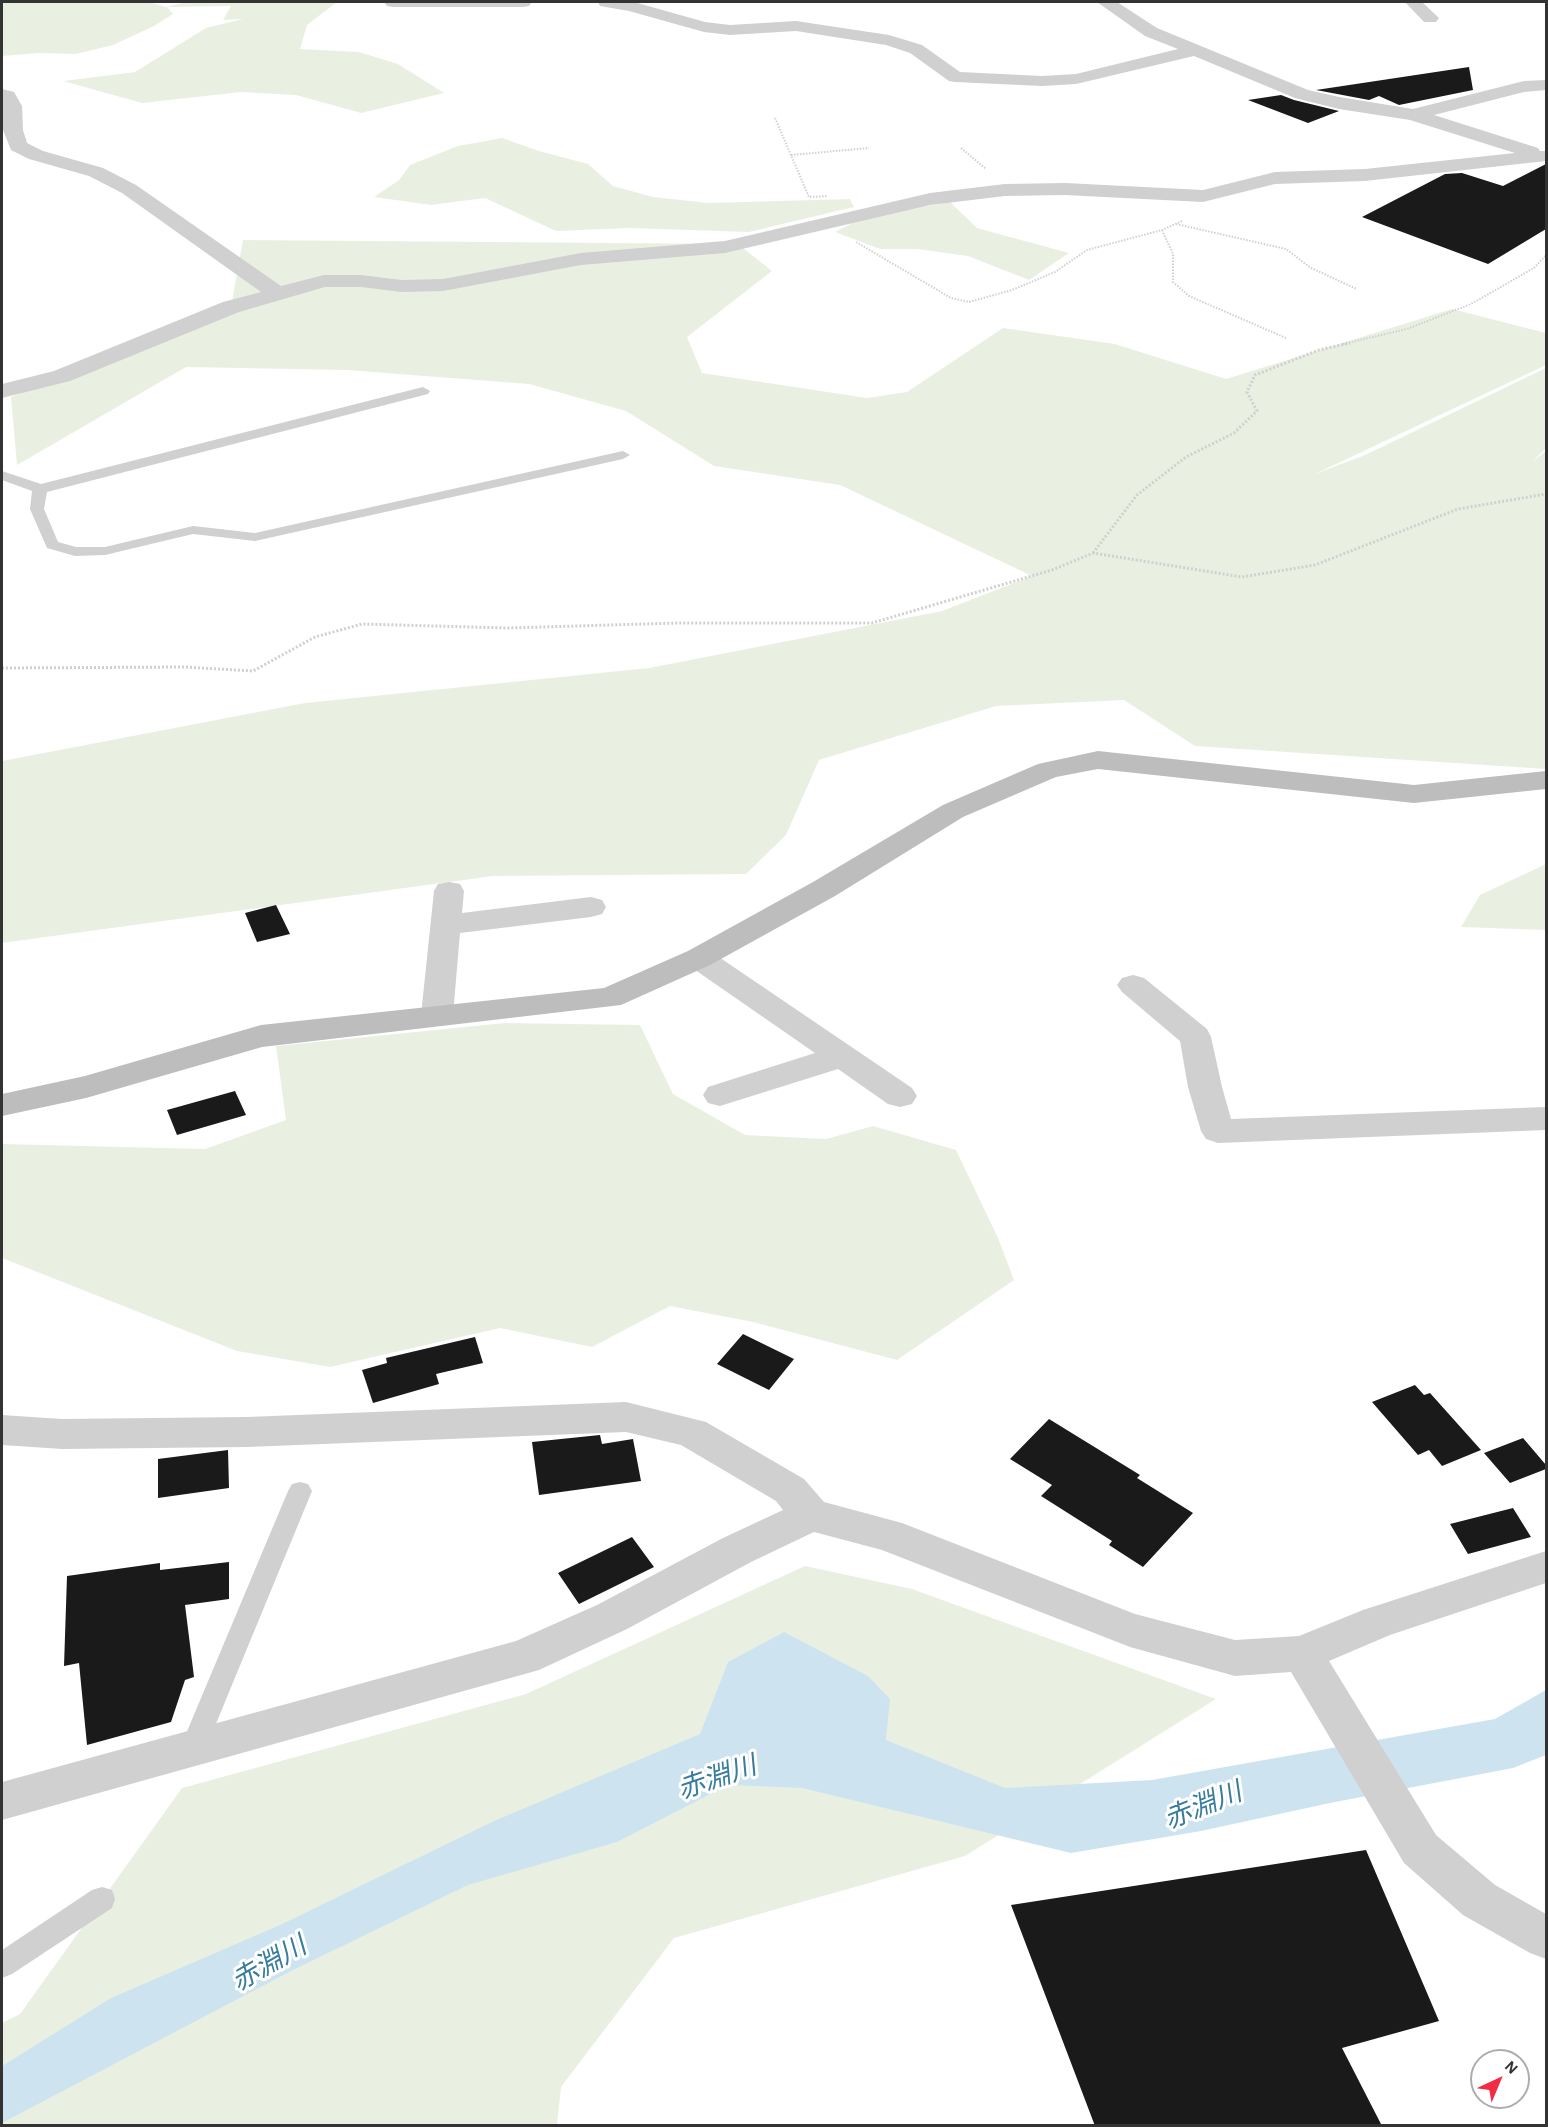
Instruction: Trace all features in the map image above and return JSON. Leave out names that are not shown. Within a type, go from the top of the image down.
[{"type":"street","points":[[393,2],[523,2]]},
{"type":"street","points":[[606,2],[631,6],[704,27],[730,30],[796,26],[889,40],[916,49],[955,76],[993,80],[1076,79],[1194,51]]},
{"type":"street","points":[[1106,2],[1151,32],[1302,94],[1413,115],[1546,156]]},
{"type":"street","points":[[1413,2],[1430,18]]},
{"type":"street","points":[[1413,115],[1524,87],[1546,85]]},
{"type":"street","points":[[2,94],[7,96],[13,106],[13,130],[18,146],[36,155],[96,172],[129,189],[278,294]]},
{"type":"street","points":[[2,391],[62,376],[231,307],[324,281],[361,281],[402,286],[443,285],[581,260],[725,247],[930,199],[1005,190],[1065,189],[1203,196],[1275,178],[1365,175],[1546,156]]},
{"type":"street","points":[[2,1105],[86,1088],[261,1036],[437,1015],[610,998],[699,958],[824,889],[953,811],[1048,770],[1098,760],[1414,794],[1546,780]]},
{"type":"street","points":[[437,1015],[449,891]]},
{"type":"street","points":[[446,925],[591,907]]},
{"type":"street","points":[[699,958],[900,1096]]},
{"type":"street","points":[[1133,985],[1195,1037],[1205,1088],[1218,1131],[1546,1119]]},
{"type":"street","points":[[720,1095],[842,1056]]},
{"type":"street","points":[[2,1430],[62,1434],[247,1431],[626,1417],[692,1433],[790,1490],[812,1515],[888,1535],[1130,1630],[1235,1658],[1302,1654],[1378,1622],[1546,1568]]},
{"type":"street","points":[[2,1801],[524,1657],[612,1617],[737,1550],[812,1515]]},
{"type":"street","points":[[1302,1654],[1420,1849],[1479,1900],[1546,1938]]},
{"type":"lane","points":[[3,477],[40,489],[423,391]]},
{"type":"lane","points":[[40,489],[37,509],[52,545],[75,552],[105,551],[193,530],[255,537],[623,455]]},
{"type":"lane","points":[[193,1748],[300,1491]]},
{"type":"lane","points":[[2,1965],[102,1899]]},
{"type":"path","points":[[776,118],[809,197],[832,196]]},
{"type":"path","points":[[791,155],[869,148]]},
{"type":"path","points":[[825,224],[951,298],[969,302],[1011,290],[1055,272],[1087,250],[1162,230],[1203,216],[1203,196]]},
{"type":"path","points":[[1175,224],[1286,249],[1311,268],[1357,289]]},
{"type":"path","points":[[1162,230],[1173,254],[1173,282],[1189,296],[1286,338]]},
{"type":"path","points":[[2,668],[184,668],[253,671],[315,637],[362,624],[508,628],[678,623],[872,623],[1052,570],[1093,553],[1137,495],[1186,457],[1234,433],[1257,411],[1247,392],[1255,375],[1319,350],[1407,329],[1471,304],[1534,268],[1546,255]]},
{"type":"path","points":[[1093,553],[1242,577],[1315,565],[1458,509],[1546,494]]},
{"type":"green space","points":[[2,2],[149,2],[166,7],[187,2],[337,2],[307,25],[300,49],[359,52],[398,64],[444,93],[361,113],[296,95],[241,92],[142,103],[63,81],[135,72],[206,28],[243,19],[223,20],[231,6],[167,7],[173,14],[154,26],[113,45],[76,54],[39,53],[2,56]]},
{"type":"green space","points":[[502,138],[588,164],[613,186],[653,197],[708,203],[850,199],[854,207],[749,232],[629,228],[556,231],[485,198],[431,205],[374,197],[399,180],[410,165],[458,146]]},
{"type":"green space","points":[[950,202],[977,228],[1069,253],[1029,280],[968,256],[917,249],[880,249],[835,232],[864,217]]},
{"type":"green space","points":[[243,240],[738,244],[772,271],[687,337],[702,373],[867,398],[907,392],[1003,328],[1115,344],[1226,379],[1452,309],[1546,333],[1546,365],[1315,474],[1365,455],[1546,368],[1546,448],[1532,462],[1546,451],[1546,769],[1195,746],[1124,700],[996,706],[819,760],[786,835],[746,874],[493,876],[2,943],[2,761],[305,703],[649,668],[942,611],[1032,576],[840,485],[714,466],[626,411],[529,384],[346,370],[186,367],[17,465],[11,397],[231,307]]},
{"type":"green space","points":[[1546,864],[1546,930],[1461,927],[1480,895]]},
{"type":"green space","points":[[505,1023],[640,1025],[673,1094],[745,1135],[826,1139],[873,1126],[956,1150],[998,1238],[1014,1280],[897,1360],[753,1322],[670,1306],[592,1347],[500,1328],[330,1367],[237,1351],[2,1258],[2,1144],[205,1149],[286,1120],[276,1046]]},
{"type":"green space","points":[[805,1566],[912,1589],[1216,1699],[965,1856],[674,1938],[561,2087],[557,2125],[2,2126],[2,2023],[20,2014],[182,1788],[526,1694]]},
{"type":"water","name":"赤淵川","points":[[784,1632],[868,1676],[890,1699],[886,1740],[1005,1788],[1152,1780],[1495,1719],[1546,1690],[1546,1755],[1513,1768],[1330,1803],[1201,1831],[1071,1853],[802,1788],[728,1785],[617,1842],[468,1885],[291,1971],[2,2123],[2,2066],[111,1998],[280,1925],[494,1821],[700,1734],[728,1662]]},
{"type":"building","points":[[1469,67],[1473,90],[1399,105],[1379,96],[1369,100],[1316,90]]},
{"type":"building","points":[[1281,95],[1339,111],[1308,123],[1248,100]]},
{"type":"building","points":[[1546,164],[1546,229],[1488,264],[1362,217],[1445,174],[1462,173],[1503,186]]},
{"type":"building","points":[[276,905],[290,934],[257,942],[245,913]]},
{"type":"building","points":[[235,1091],[246,1115],[177,1135],[167,1110]]},
{"type":"building","points":[[743,1334],[794,1359],[769,1390],[717,1364]]},
{"type":"building","points":[[475,1337],[483,1363],[436,1374],[439,1384],[373,1403],[362,1370],[387,1363],[386,1358]]},
{"type":"building","points":[[1415,1385],[1424,1395],[1430,1393],[1481,1450],[1442,1466],[1429,1450],[1418,1455],[1372,1402]]},
{"type":"building","points":[[1049,1419],[1140,1475],[1137,1478],[1193,1513],[1143,1567],[1109,1545],[1112,1541],[1041,1496],[1052,1485],[1010,1459]]},
{"type":"building","points":[[600,1435],[602,1444],[633,1439],[641,1481],[539,1495],[532,1442]]},
{"type":"building","points":[[1523,1438],[1546,1465],[1546,1469],[1510,1483],[1484,1453]]},
{"type":"building","points":[[228,1450],[229,1488],[158,1498],[158,1459]]},
{"type":"building","points":[[1513,1508],[1531,1537],[1468,1554],[1450,1524]]},
{"type":"building","points":[[632,1537],[654,1567],[579,1604],[558,1573]]},
{"type":"building","points":[[229,1562],[229,1599],[185,1605],[194,1677],[185,1680],[171,1722],[87,1745],[79,1663],[64,1666],[67,1576],[160,1563],[160,1570]]},
{"type":"building","points":[[1366,1850],[1439,2021],[1342,2048],[1382,2126],[1095,2126],[1011,1905]]}]
